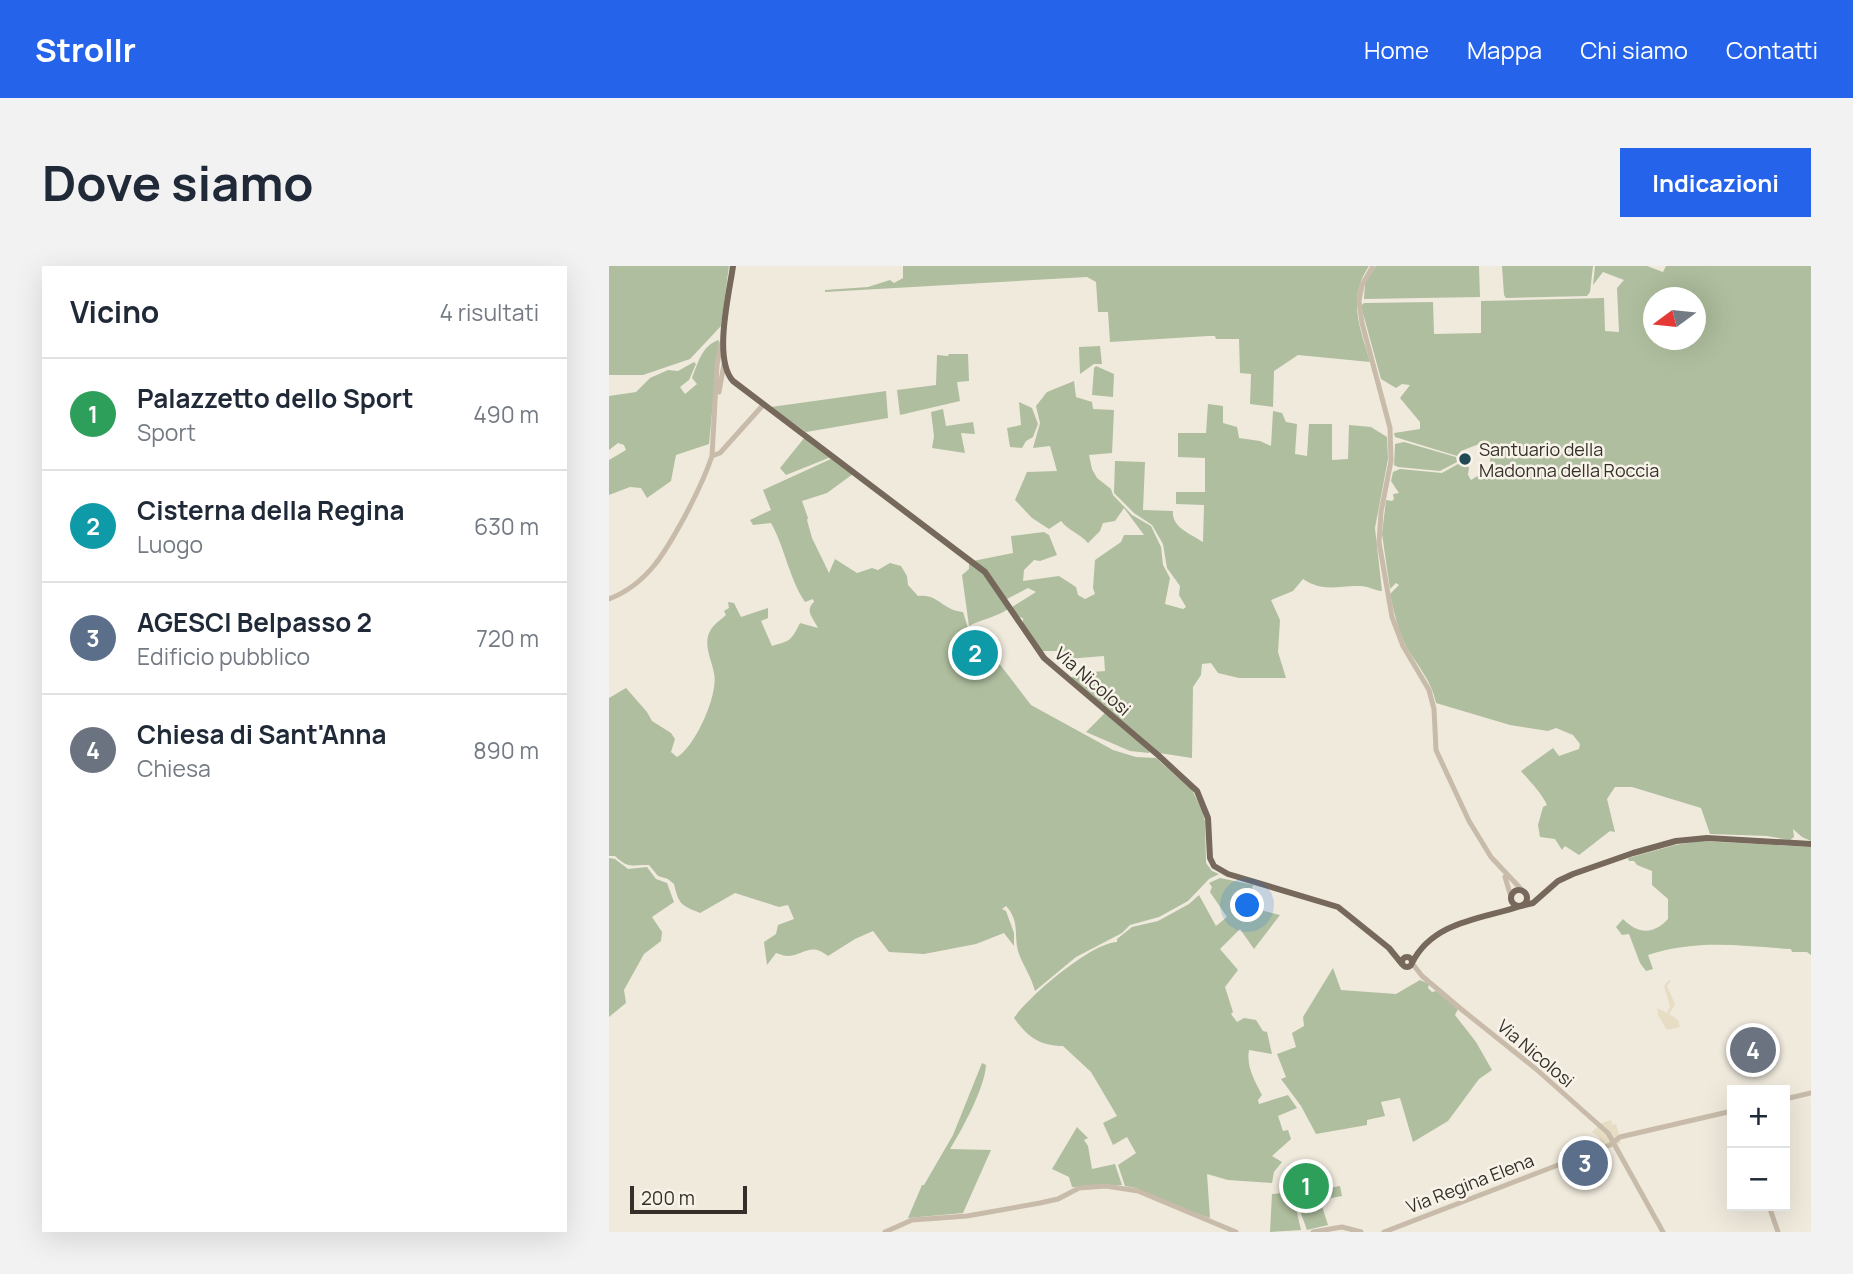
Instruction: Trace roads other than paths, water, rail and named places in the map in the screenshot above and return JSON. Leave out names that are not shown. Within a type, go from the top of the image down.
[{"type":"main road","points":[[733,266],[725,330],[724,364],[733,381],[766,406]]},
{"type":"main road","name":"Via Nicolosi","points":[[766,406],[979,567],[991,580],[1044,659],[1191,784],[1206,812],[1208,852],[1214,866],[1228,874],[1338,907],[1408,962]]},
{"type":"main road","points":[[1501,911],[1509,905],[1513,892],[1524,891],[1533,896],[1568,876],[1598,864],[1685,840],[1707,838],[1811,844]]},
{"type":"main road","points":[[1408,962],[1451,926],[1533,903],[1548,889]]},
{"type":"main road","points":[[1521,906],[1527,899],[1524,891]]},
{"type":"main road","points":[[1511,899],[1515,905],[1521,906]]},
{"type":"street","points":[[1373,266],[1362,285],[1359,301],[1391,438],[1391,461],[1379,534],[1387,594],[1399,639],[1423,678],[1431,697],[1438,755],[1476,836],[1503,871],[1524,891]]},
{"type":"street","points":[[609,599],[638,583],[659,562],[689,509],[712,456],[717,365],[725,330]]},
{"type":"street","points":[[716,408],[724,364]]},
{"type":"street","points":[[712,456],[720,453],[766,406]]},
{"type":"street","points":[[1503,871],[1511,899]]},
{"type":"street","name":"Via Nicolosi","points":[[1408,962],[1601,1125],[1663,1232]]},
{"type":"street","points":[[1790,1098],[1811,1093]]},
{"type":"street","points":[[1608,1133],[1620,1137],[1727,1112]]},
{"type":"street","name":"Via Regina Elena","points":[[1384,1232],[1614,1144],[1620,1137]]},
{"type":"street","points":[[885,1232],[916,1219],[967,1216],[1047,1202],[1079,1188],[1107,1186],[1139,1191],[1236,1232]]},
{"type":"street","points":[[1771,1211],[1778,1232]]},
{"type":"street","points":[[1313,1232],[1342,1227],[1361,1232]]},
{"type":"water","points":[[975,644],[981,646],[981,658],[975,660],[969,658],[967,652],[969,646]]},
{"type":"place","name":"Santuario della Madonna della Roccia","points":[[1465,459]]},
{"type":"place","name":"Cisterna della Regina","points":[[975,653]]},
{"type":"place","name":"Chiesa di Sant'Anna","points":[[1753,1050]]},
{"type":"place","name":"AGESCI Belpasso 2","points":[[1585,1163]]},
{"type":"place","name":"Palazzetto dello Sport","points":[[1306,1186]]}]
